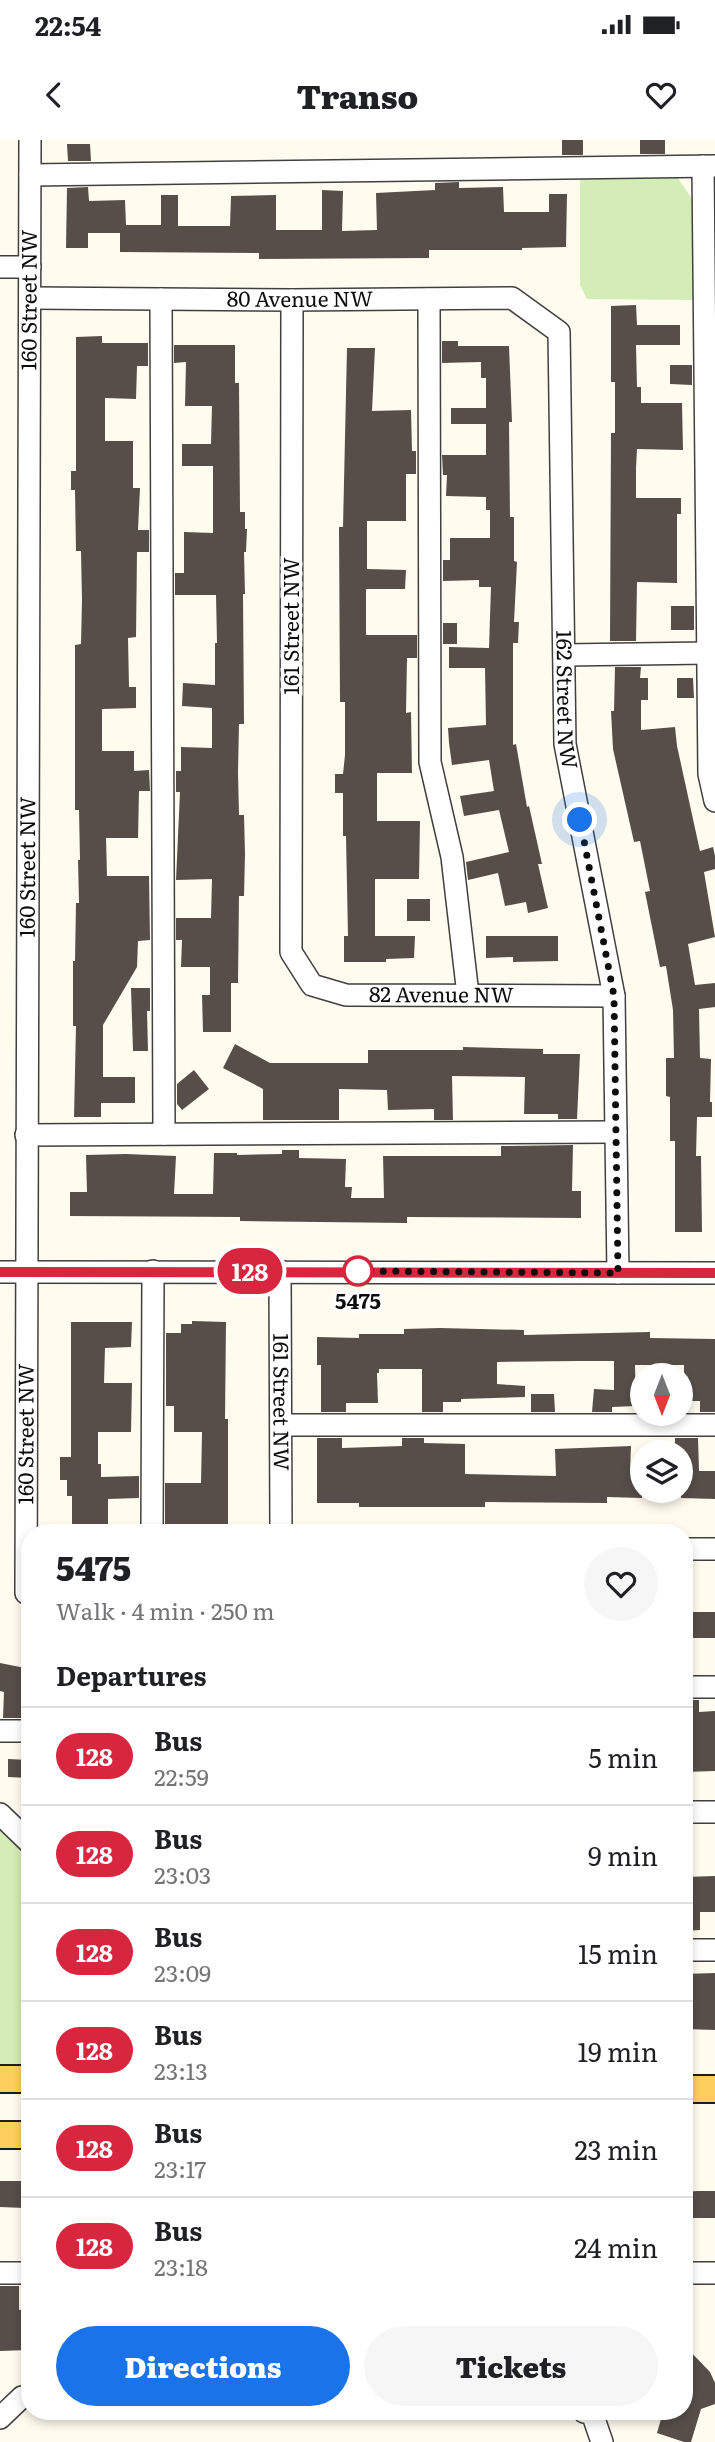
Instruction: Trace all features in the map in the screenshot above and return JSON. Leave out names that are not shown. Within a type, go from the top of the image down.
[{"type":"main road","points":[[0,2079],[21,2079]]},
{"type":"main road","points":[[693,2089],[715,2089]]},
{"type":"main road","points":[[0,2135],[21,2135]]},
{"type":"street","name":"160 Street NW","points":[[26,1524],[30,140]]},
{"type":"street","points":[[30,175],[709,166],[709,774],[715,801]]},
{"type":"street","points":[[0,267],[30,267]]},
{"type":"street","name":"80 Avenue NW","points":[[30,298],[512,298],[559,332]]},
{"type":"street","points":[[161,299],[164,1134]]},
{"type":"street","points":[[429,299],[430,762],[452,857],[468,995]]},
{"type":"street","name":"161 Street NW","points":[[291,952],[292,300]]},
{"type":"street","name":"162 Street NW","points":[[559,332],[565,744],[614,996],[618,1273]]},
{"type":"street","points":[[564,655],[708,653]]},
{"type":"street","name":"82 Avenue NW","points":[[291,952],[312,985],[346,995],[614,996]]},
{"type":"street","points":[[26,1135],[616,1132]]},
{"type":"street","points":[[152,1524],[153,1271]]},
{"type":"street","name":"161 Street NW","points":[[280,1271],[281,1524]]},
{"type":"street","points":[[0,1272],[715,1273]]},
{"type":"street","points":[[281,1425],[715,1425]]},
{"type":"street","points":[[693,1549],[715,1549]]},
{"type":"street","points":[[693,1687],[715,1688]]},
{"type":"street","points":[[0,1731],[21,1731]]},
{"type":"street","points":[[693,1812],[715,1812]]},
{"type":"street","points":[[0,1814],[21,1834]]},
{"type":"street","points":[[693,1950],[715,1950]]},
{"type":"street","points":[[0,2273],[21,2273]]},
{"type":"street","points":[[693,2273],[715,2273]]},
{"type":"street","points":[[0,2418],[21,2401]]},
{"type":"street","points":[[594,2420],[602,2442]]},
{"type":"green space","points":[[580,178],[678,178],[696,205],[697,300],[587,299],[580,285]]},
{"type":"green space","points":[[0,1818],[21,1843],[21,2069],[0,2069]]},
{"type":"building","points":[[562,140],[583,140],[583,155],[562,155]]},
{"type":"building","points":[[640,140],[665,140],[665,154],[640,154]]},
{"type":"building","points":[[67,144],[90,144],[91,161],[68,161]]},
{"type":"building","points":[[459,182],[459,188],[503,187],[504,212],[549,212],[549,194],[567,194],[566,247],[429,250],[429,258],[259,259],[259,253],[120,252],[120,233],[88,233],[88,248],[66,248],[67,188],[88,187],[89,201],[125,200],[126,225],[161,225],[161,195],[178,195],[178,226],[230,226],[231,196],[276,195],[276,230],[322,230],[322,190],[343,191],[342,231],[377,230],[376,193],[435,190],[435,183]]},
{"type":"building","points":[[636,305],[637,325],[680,325],[680,345],[636,345],[637,387],[641,387],[641,403],[682,403],[683,450],[637,449],[636,468],[636,498],[681,498],[681,514],[677,514],[677,583],[637,582],[636,641],[610,641],[611,433],[615,433],[615,382],[611,382],[611,306]]},
{"type":"building","points":[[102,336],[102,343],[148,343],[148,366],[137,366],[136,399],[105,398],[105,441],[133,441],[133,488],[140,488],[138,530],[149,530],[149,552],[137,552],[136,637],[128,638],[129,687],[136,687],[136,708],[102,709],[102,751],[134,751],[134,771],[149,770],[150,791],[139,791],[138,838],[106,838],[107,876],[149,876],[150,940],[138,941],[137,967],[103,1025],[103,1077],[135,1077],[135,1103],[101,1103],[101,1117],[74,1117],[76,1026],[73,1026],[73,961],[80,860],[79,810],[75,810],[75,645],[81,644],[82,600],[81,551],[76,551],[75,490],[71,490],[71,471],[76,471],[76,337]]},
{"type":"building","points":[[442,341],[458,341],[458,346],[509,346],[512,422],[509,422],[510,517],[514,517],[514,561],[517,562],[514,622],[519,622],[518,643],[513,643],[513,745],[516,744],[527,807],[529,806],[542,864],[538,864],[548,908],[528,913],[526,902],[505,906],[498,873],[468,880],[466,862],[509,852],[499,810],[464,816],[460,796],[494,791],[489,760],[452,765],[449,743],[448,728],[486,725],[485,668],[449,668],[449,647],[489,648],[491,587],[479,587],[479,580],[443,581],[443,560],[450,560],[450,538],[490,538],[490,510],[486,510],[486,497],[446,496],[447,475],[443,475],[442,455],[486,455],[486,424],[451,424],[451,408],[486,408],[486,378],[481,378],[481,362],[442,363]]},
{"type":"building","points":[[174,345],[235,345],[235,383],[239,383],[240,512],[245,512],[247,529],[243,594],[244,724],[239,724],[238,772],[239,815],[244,815],[245,854],[244,896],[239,896],[238,983],[231,983],[231,1032],[203,1032],[202,995],[210,995],[210,967],[181,967],[182,940],[176,940],[176,918],[211,918],[212,879],[176,880],[180,792],[176,792],[176,771],[181,771],[181,747],[212,748],[212,708],[182,706],[183,683],[215,685],[217,643],[216,595],[175,595],[175,573],[184,573],[184,532],[213,533],[213,466],[182,466],[182,444],[211,444],[212,406],[185,406],[186,362],[174,363]]},
{"type":"building","points":[[347,348],[375,348],[372,411],[411,410],[412,451],[416,451],[416,474],[406,474],[406,521],[367,521],[367,569],[406,570],[405,589],[366,589],[366,635],[417,635],[417,658],[407,658],[406,713],[411,712],[412,773],[377,773],[377,821],[420,821],[419,879],[375,879],[375,936],[415,936],[414,958],[386,959],[386,962],[344,962],[344,936],[348,936],[346,836],[343,836],[343,793],[335,793],[335,774],[343,774],[345,755],[345,702],[340,702],[339,527],[343,527]]},
{"type":"building","points":[[670,365],[692,365],[692,385],[670,384]]},
{"type":"building","points":[[671,606],[694,606],[694,630],[671,630]]},
{"type":"building","points":[[443,623],[457,623],[457,644],[443,644]]},
{"type":"building","points":[[615,667],[641,667],[640,678],[648,678],[648,700],[641,700],[641,730],[675,727],[700,851],[713,847],[715,856],[715,869],[704,872],[715,937],[688,944],[695,985],[715,983],[715,1007],[699,1009],[700,1058],[711,1059],[712,1102],[712,1117],[697,1117],[696,1156],[701,1156],[702,1232],[675,1232],[675,1141],[670,1141],[670,1097],[666,1096],[666,1058],[674,1058],[673,1010],[666,966],[660,967],[645,892],[650,891],[640,841],[634,842],[613,749],[611,711],[614,711]]},
{"type":"building","points":[[677,678],[693,678],[694,698],[677,698]]},
{"type":"building","points":[[407,899],[430,899],[430,921],[407,921]]},
{"type":"building","points":[[486,936],[558,936],[558,961],[513,962],[513,957],[486,958]]},
{"type":"building","points":[[131,988],[150,988],[150,1011],[147,1011],[148,1051],[133,1051]]},
{"type":"building","points":[[235,1044],[270,1063],[368,1063],[368,1050],[463,1050],[463,1047],[543,1049],[543,1054],[580,1054],[577,1119],[558,1119],[558,1114],[524,1114],[525,1077],[452,1076],[453,1120],[434,1120],[434,1109],[388,1110],[387,1090],[339,1089],[339,1120],[263,1120],[263,1089],[223,1068]]},
{"type":"building","points":[[194,1070],[209,1089],[182,1110],[177,1104],[177,1084]]},
{"type":"building","points":[[573,1145],[572,1191],[581,1191],[581,1218],[407,1217],[407,1223],[240,1221],[240,1217],[70,1216],[70,1192],[87,1192],[86,1155],[176,1156],[174,1194],[213,1194],[214,1153],[282,1154],[282,1150],[299,1150],[299,1158],[346,1159],[345,1187],[352,1187],[351,1198],[384,1198],[383,1156],[501,1156],[501,1146]]},
{"type":"building","points":[[192,1321],[226,1322],[228,1524],[165,1524],[165,1483],[201,1483],[202,1432],[174,1432],[174,1406],[166,1406],[166,1333],[181,1333],[181,1324],[192,1324]]},
{"type":"building","points":[[71,1322],[132,1322],[131,1347],[105,1348],[104,1383],[132,1383],[131,1432],[98,1432],[98,1464],[101,1464],[101,1477],[139,1476],[139,1498],[108,1499],[108,1524],[72,1524],[72,1496],[67,1496],[67,1480],[60,1480],[60,1457],[71,1457]]},
{"type":"building","points":[[404,1329],[524,1330],[524,1335],[650,1332],[650,1338],[715,1339],[715,1412],[700,1412],[700,1401],[693,1401],[693,1363],[630,1363],[630,1406],[612,1407],[612,1412],[592,1412],[594,1389],[614,1390],[614,1361],[577,1361],[497,1362],[497,1384],[525,1386],[525,1397],[443,1402],[443,1412],[422,1412],[422,1369],[379,1369],[378,1403],[346,1403],[346,1412],[321,1412],[321,1365],[317,1365],[317,1337],[359,1338],[359,1334],[404,1334]]},
{"type":"building","points":[[531,1394],[554,1394],[555,1412],[531,1412]]},
{"type":"building","points":[[317,1438],[342,1438],[342,1448],[402,1446],[402,1438],[424,1438],[424,1443],[465,1444],[465,1474],[556,1476],[555,1449],[630,1446],[630,1498],[607,1497],[607,1503],[485,1502],[485,1507],[359,1507],[359,1503],[317,1503]]},
{"type":"building","points":[[698,1438],[699,1471],[715,1471],[715,1499],[693,1498],[693,1440],[675,1440]]},
{"type":"building","points":[[693,1612],[715,1612],[715,1638],[693,1638]]},
{"type":"building","points":[[0,1663],[21,1667],[21,1718],[3,1718],[4,1692],[0,1691]]},
{"type":"building","points":[[693,1700],[699,1700],[699,1712],[715,1711],[715,1771],[693,1772]]},
{"type":"building","points":[[8,1759],[21,1760],[21,1778],[8,1777]]},
{"type":"building","points":[[715,1876],[715,1912],[700,1912],[700,1930],[693,1930],[693,1877]]},
{"type":"building","points":[[715,1973],[715,2030],[693,2029],[693,1974]]},
{"type":"building","points":[[0,2181],[21,2181],[21,2208],[0,2207]]},
{"type":"building","points":[[693,2191],[715,2191],[715,2218],[693,2218]]},
{"type":"building","points":[[0,2286],[19,2286],[21,2350],[0,2351]]},
{"type":"building","points":[[693,2354],[710,2372],[715,2383],[715,2404],[701,2409],[691,2442],[657,2433],[661,2420],[693,2420]]},
{"type":"bus line","name":"128","points":[[0,1272],[715,1273]]},
{"type":"place","name":"5475","points":[[358,1271]]},
{"type":"route","points":[[358,1271],[618,1273],[614,996],[580,820]]}]
